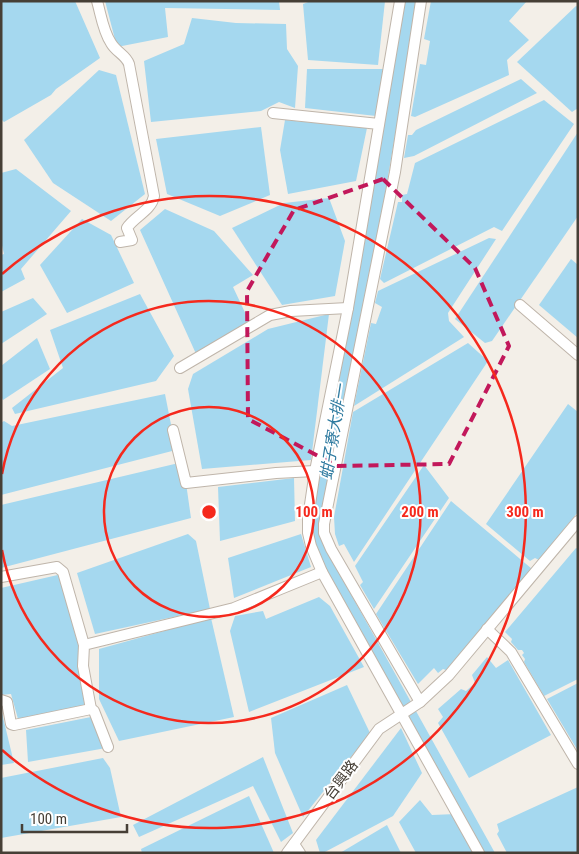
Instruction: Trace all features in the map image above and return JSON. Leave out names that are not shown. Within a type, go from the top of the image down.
[{"type":"street","points":[[97,1],[107,36],[118,52],[128,59],[154,196],[149,206],[127,228],[132,240],[120,242]]},
{"type":"street","points":[[400,1],[348,308],[315,471],[308,533],[311,546],[322,572],[478,853]]},
{"type":"street","points":[[420,702],[331,549],[324,533],[324,524],[395,172],[421,1]]},
{"type":"street","points":[[273,114],[378,124]]},
{"type":"street","points":[[520,305],[578,355]]},
{"type":"street","points":[[180,368],[270,315],[291,311],[348,308]]},
{"type":"street","points":[[173,430],[186,483],[276,473],[315,471]]},
{"type":"street","name":"台興路","points":[[287,853],[379,730],[420,702],[449,675],[487,629],[574,533],[578,521]]},
{"type":"street","points":[[1,577],[57,567],[62,572],[84,645],[83,666],[91,709],[94,711],[108,747]]},
{"type":"street","points":[[84,645],[234,608],[322,572]]},
{"type":"street","points":[[487,629],[511,652],[578,764]]},
{"type":"street","points":[[1,700],[7,702],[12,724],[14,725],[91,709]]},
{"type":"street","points":[[294,844],[300,853]]},
{"type":"highlighted area","points":[[383,179],[475,268],[509,346],[449,464],[337,466],[248,419],[247,291],[294,210]]},
{"type":"water","points":[[1,1],[75,1],[100,58],[56,89],[51,95],[4,122],[1,119]]},
{"type":"water","points":[[105,1],[279,1],[280,10],[165,8],[168,37],[117,47]]},
{"type":"water","points":[[311,1],[385,1],[378,65],[308,60],[303,4]]},
{"type":"water","name":"蚶子寮大排一","points":[[401,1],[418,1],[384,200],[321,527],[333,562],[495,853],[484,853],[403,706],[320,564],[309,521]]},
{"type":"water","points":[[431,1],[527,1],[509,21],[529,40],[507,60],[509,75],[415,117],[411,116],[420,64],[426,65],[430,41],[424,39]]},
{"type":"water","points":[[576,6],[578,7],[578,108],[572,112],[517,62]]},
{"type":"water","points":[[192,18],[236,23],[286,24],[287,49],[298,66],[295,108],[279,102],[261,111],[151,122],[144,61],[184,44]]},
{"type":"water","points":[[307,69],[384,69],[376,116],[305,108]]},
{"type":"water","points":[[99,70],[116,75],[145,194],[111,221],[53,183],[24,140]]},
{"type":"water","points":[[521,79],[537,93],[414,156],[404,158],[408,135],[412,135],[416,130]]},
{"type":"water","points":[[544,100],[574,124],[502,231],[494,227],[384,283],[380,279],[398,202],[402,202],[402,195],[407,194],[415,163]]},
{"type":"water","points":[[285,120],[367,128],[356,181],[288,194],[280,150]]},
{"type":"water","points":[[261,127],[270,195],[220,216],[167,194],[156,139]]},
{"type":"water","points":[[578,132],[578,216],[492,341],[485,343],[455,319]]},
{"type":"water","points":[[16,169],[71,211],[21,269],[25,279],[1,292],[1,255],[4,254],[1,241],[1,173]]},
{"type":"water","points":[[329,198],[345,241],[335,296],[282,305],[232,228],[284,203]]},
{"type":"water","points":[[165,209],[214,231],[253,275],[233,287],[249,321],[197,356],[140,230]]},
{"type":"water","points":[[82,219],[111,235],[134,283],[67,313],[40,265]]},
{"type":"water","points":[[489,238],[496,239],[448,313],[449,321],[464,337],[354,406],[371,323],[376,324],[382,307],[375,303],[378,291]]},
{"type":"water","points":[[571,259],[578,265],[578,338],[539,305]]},
{"type":"water","points":[[140,294],[174,356],[156,381],[15,414],[12,408],[63,368],[50,330]]},
{"type":"water","points":[[33,298],[47,314],[1,344],[1,312]]},
{"type":"water","points":[[329,314],[311,460],[202,469],[188,389],[193,374],[268,329]]},
{"type":"water","points":[[37,338],[50,369],[3,400],[1,396],[1,366]]},
{"type":"water","points":[[468,343],[488,361],[354,562],[344,544],[339,546],[335,534],[334,517],[353,412]]},
{"type":"water","points":[[165,394],[176,450],[1,495],[1,423],[4,421],[12,426]]},
{"type":"water","points":[[568,404],[578,412],[578,512],[539,560],[535,558],[530,561],[486,524]]},
{"type":"water","points":[[183,462],[191,518],[1,568],[1,505]]},
{"type":"water","points":[[424,465],[449,498],[374,609],[360,585],[363,582],[355,566]]},
{"type":"water","points":[[294,478],[295,521],[220,541],[218,487]]},
{"type":"water","points":[[451,501],[532,569],[446,670],[443,669],[438,673],[434,668],[418,684],[376,614]]},
{"type":"water","points":[[188,534],[196,541],[210,609],[95,634],[77,573]]},
{"type":"water","points":[[301,534],[311,567],[234,598],[228,558]]},
{"type":"water","points":[[576,548],[578,549],[578,679],[544,696],[524,662],[525,659],[522,655],[524,653],[522,650],[518,650],[511,642],[512,639],[505,632]]},
{"type":"water","points":[[62,574],[81,644],[92,706],[18,719],[11,694],[1,695],[1,588]]},
{"type":"water","points":[[319,597],[330,606],[364,667],[249,712],[230,631],[235,616],[263,611],[266,619]]},
{"type":"water","points":[[211,618],[234,717],[119,741],[99,699],[99,649]]},
{"type":"water","points":[[487,657],[496,668],[508,660],[551,735],[469,778],[438,723],[443,717],[438,709],[461,689],[466,691],[475,683],[472,675]]},
{"type":"water","points":[[578,683],[578,751],[547,699]]},
{"type":"water","points":[[347,685],[370,733],[303,817],[275,753],[271,718]]},
{"type":"water","points":[[1,709],[14,763],[1,765]]},
{"type":"water","points":[[91,717],[106,748],[28,762],[26,730]]},
{"type":"water","points":[[401,728],[422,773],[393,816],[320,853],[316,840]]},
{"type":"water","points":[[263,757],[293,833],[281,842],[253,786],[139,837],[133,825]]},
{"type":"water","points":[[103,758],[110,768],[121,817],[1,838],[1,778]]},
{"type":"water","points":[[578,787],[578,853],[507,853],[497,834],[499,831],[497,824]]},
{"type":"water","points":[[249,796],[274,853],[142,853],[141,849]]},
{"type":"water","points":[[420,800],[432,815],[456,814],[474,853],[416,853],[399,822]]},
{"type":"water","points":[[387,825],[401,853],[340,853]]}]
